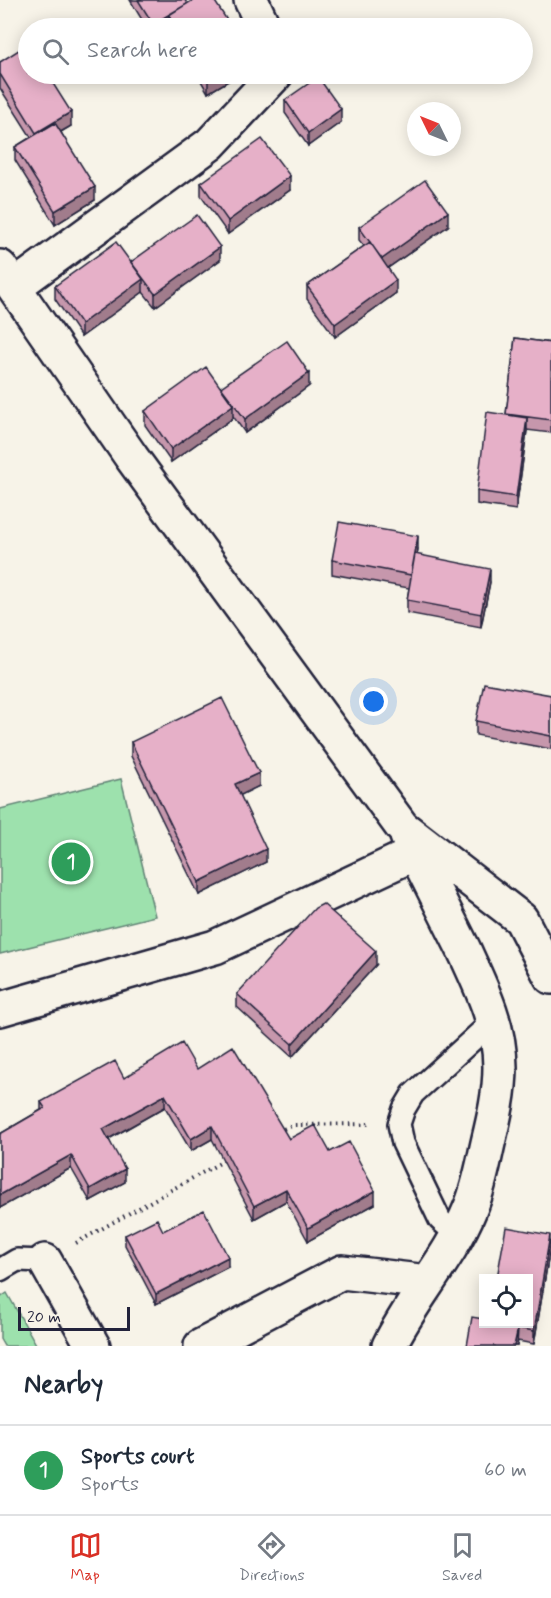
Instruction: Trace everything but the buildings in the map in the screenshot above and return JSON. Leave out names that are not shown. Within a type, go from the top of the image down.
[{"type":"street","points":[[251,0],[259,18]]},
{"type":"street","points":[[267,84],[210,144],[7,277],[132,458],[409,840],[488,1001],[497,1038],[500,1066],[497,1106],[483,1167],[470,1209],[457,1235],[397,1328],[389,1346]]},
{"type":"street","points":[[409,840],[521,919],[551,977]]},
{"type":"street","points":[[0,1010],[214,947],[409,840]]},
{"type":"street","points":[[45,1261],[93,1346]]},
{"type":"street","points":[[201,1346],[342,1272],[428,1282]]},
{"type":"lane","points":[[457,1235],[440,1220],[403,1143],[399,1124],[404,1109],[413,1094],[493,1021]]},
{"type":"lane","points":[[0,1270],[17,1260],[45,1261]]},
{"type":"path","points":[[274,1132],[294,1125],[399,1124]]},
{"type":"path","points":[[45,1261],[233,1155]]},
{"type":"green space","points":[[121,779],[155,916],[0,954],[0,809]]},
{"type":"green space","points":[[7,1293],[37,1346],[4,1346],[0,1339],[0,1298]]},
{"type":"place","name":"Sports court","points":[[71,862]]}]
